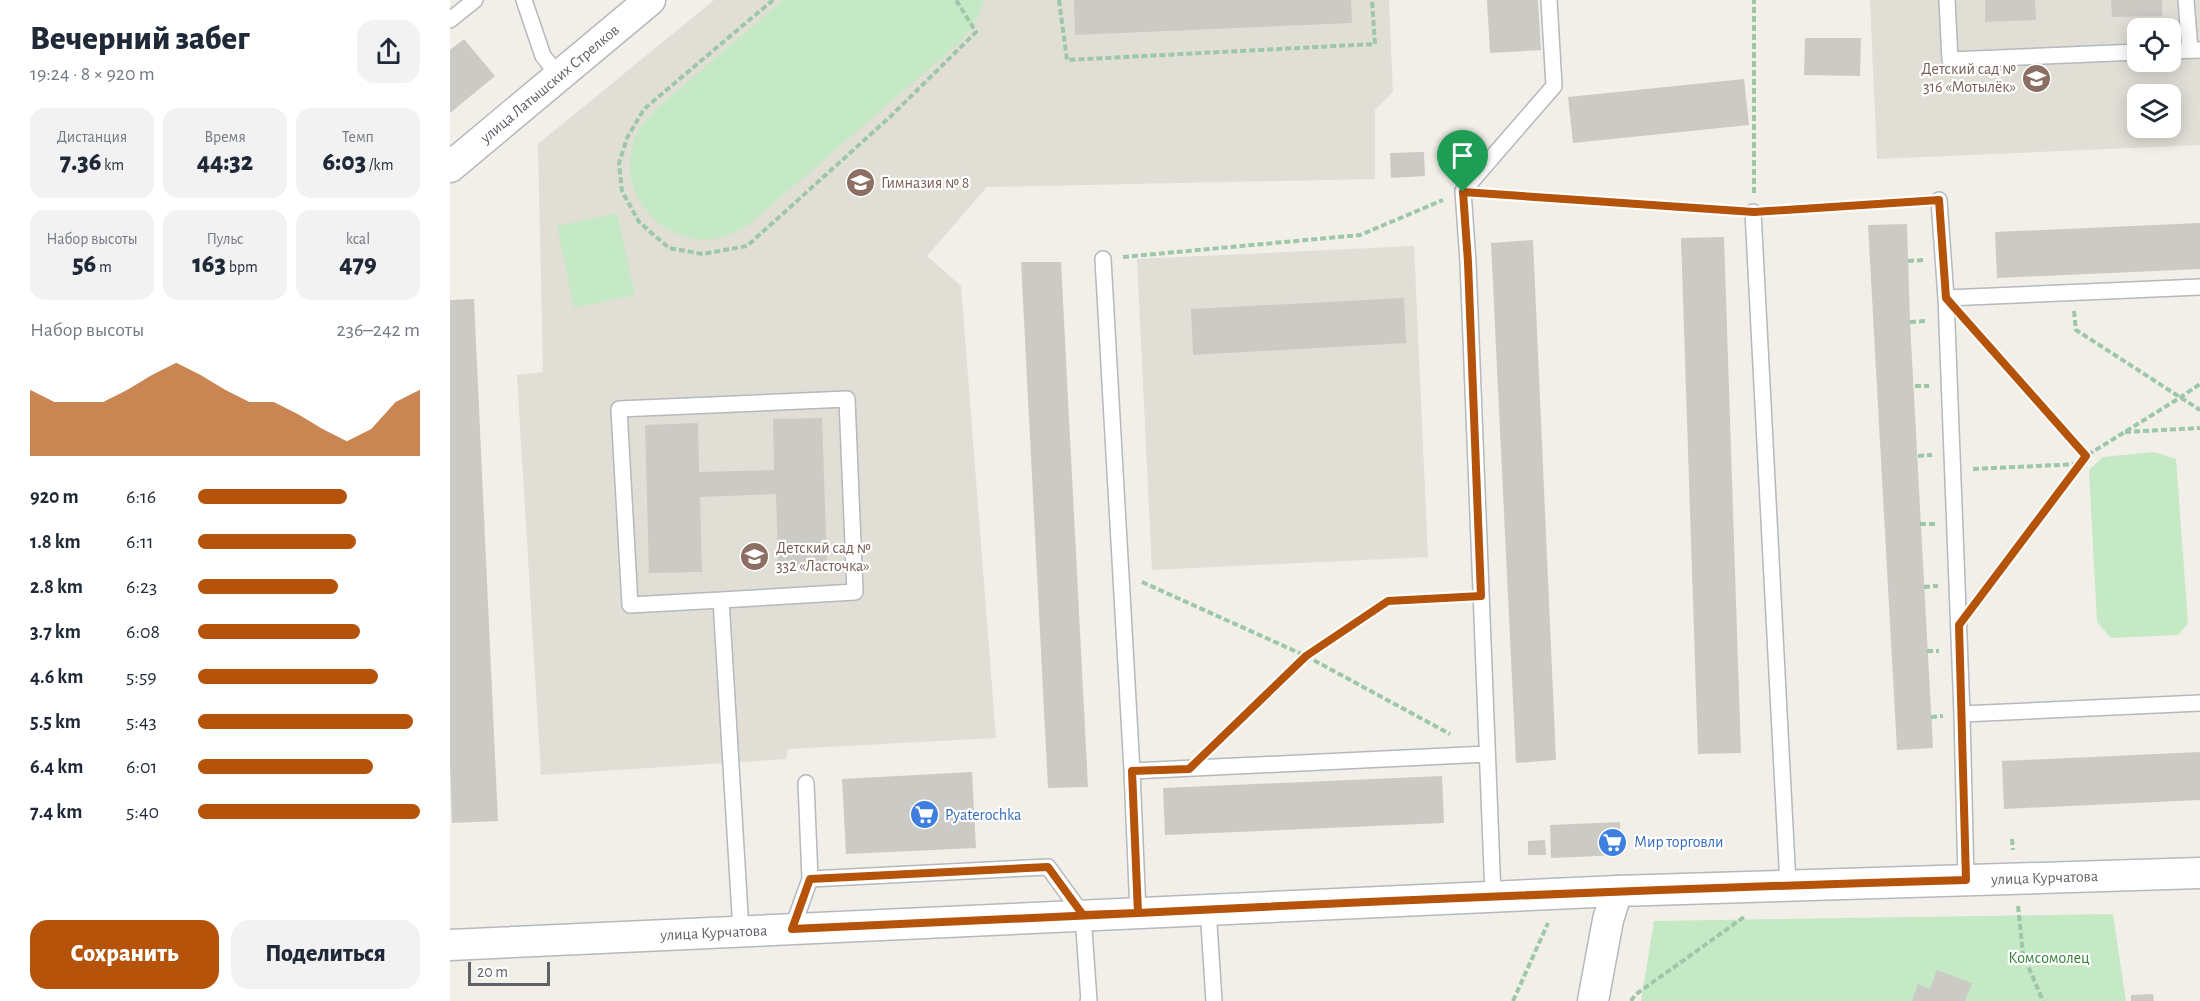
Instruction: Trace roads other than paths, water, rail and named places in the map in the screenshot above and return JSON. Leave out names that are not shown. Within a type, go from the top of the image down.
[{"type":"street","name":"улица Латышских Стрелков","points":[[450,167],[650,0]]},
{"type":"street","name":"улица Курчатова","points":[[450,945],[1493,896],[2200,873]]},
{"type":"street","points":[[1593,1001],[1608,920],[1617,891]]},
{"type":"lane","points":[[450,20],[475,0]]},
{"type":"lane","points":[[524,0],[543,56],[559,76]]},
{"type":"lane","points":[[1493,896],[1463,192],[1554,86],[1549,0]]},
{"type":"lane","points":[[1947,0],[1950,60],[2127,52]]},
{"type":"lane","points":[[2186,0],[2195,50]]},
{"type":"lane","points":[[1939,200],[1946,298],[1953,470],[1966,880]]},
{"type":"lane","points":[[1754,212],[1788,885]]},
{"type":"lane","points":[[1103,259],[1138,913]]},
{"type":"lane","points":[[1946,298],[2200,287]]},
{"type":"lane","points":[[847,399],[855,592],[721,600],[630,605],[619,409],[847,399]]},
{"type":"lane","points":[[721,600],[741,931]]},
{"type":"lane","points":[[1962,714],[2200,703]]},
{"type":"lane","points":[[1132,771],[1487,754]]},
{"type":"lane","points":[[792,929],[810,879],[806,783]]},
{"type":"lane","points":[[810,879],[1048,867],[1083,915],[1088,1001]]},
{"type":"lane","points":[[1209,909],[1214,1001]]},
{"type":"place","name":"Детский сад № 316 «Мотылёк»","points":[[2037,78]]},
{"type":"place","name":"Гимназия № 8","points":[[860,183]]},
{"type":"place","name":"Детский сад № 332 «Ласточка»","points":[[755,557]]},
{"type":"place","name":"Pyaterochka","points":[[924,815]]},
{"type":"place","name":"Мир торговли","points":[[1613,842]]},
{"type":"park label","name":"Комсомолец","points":[[2049,958]]}]
